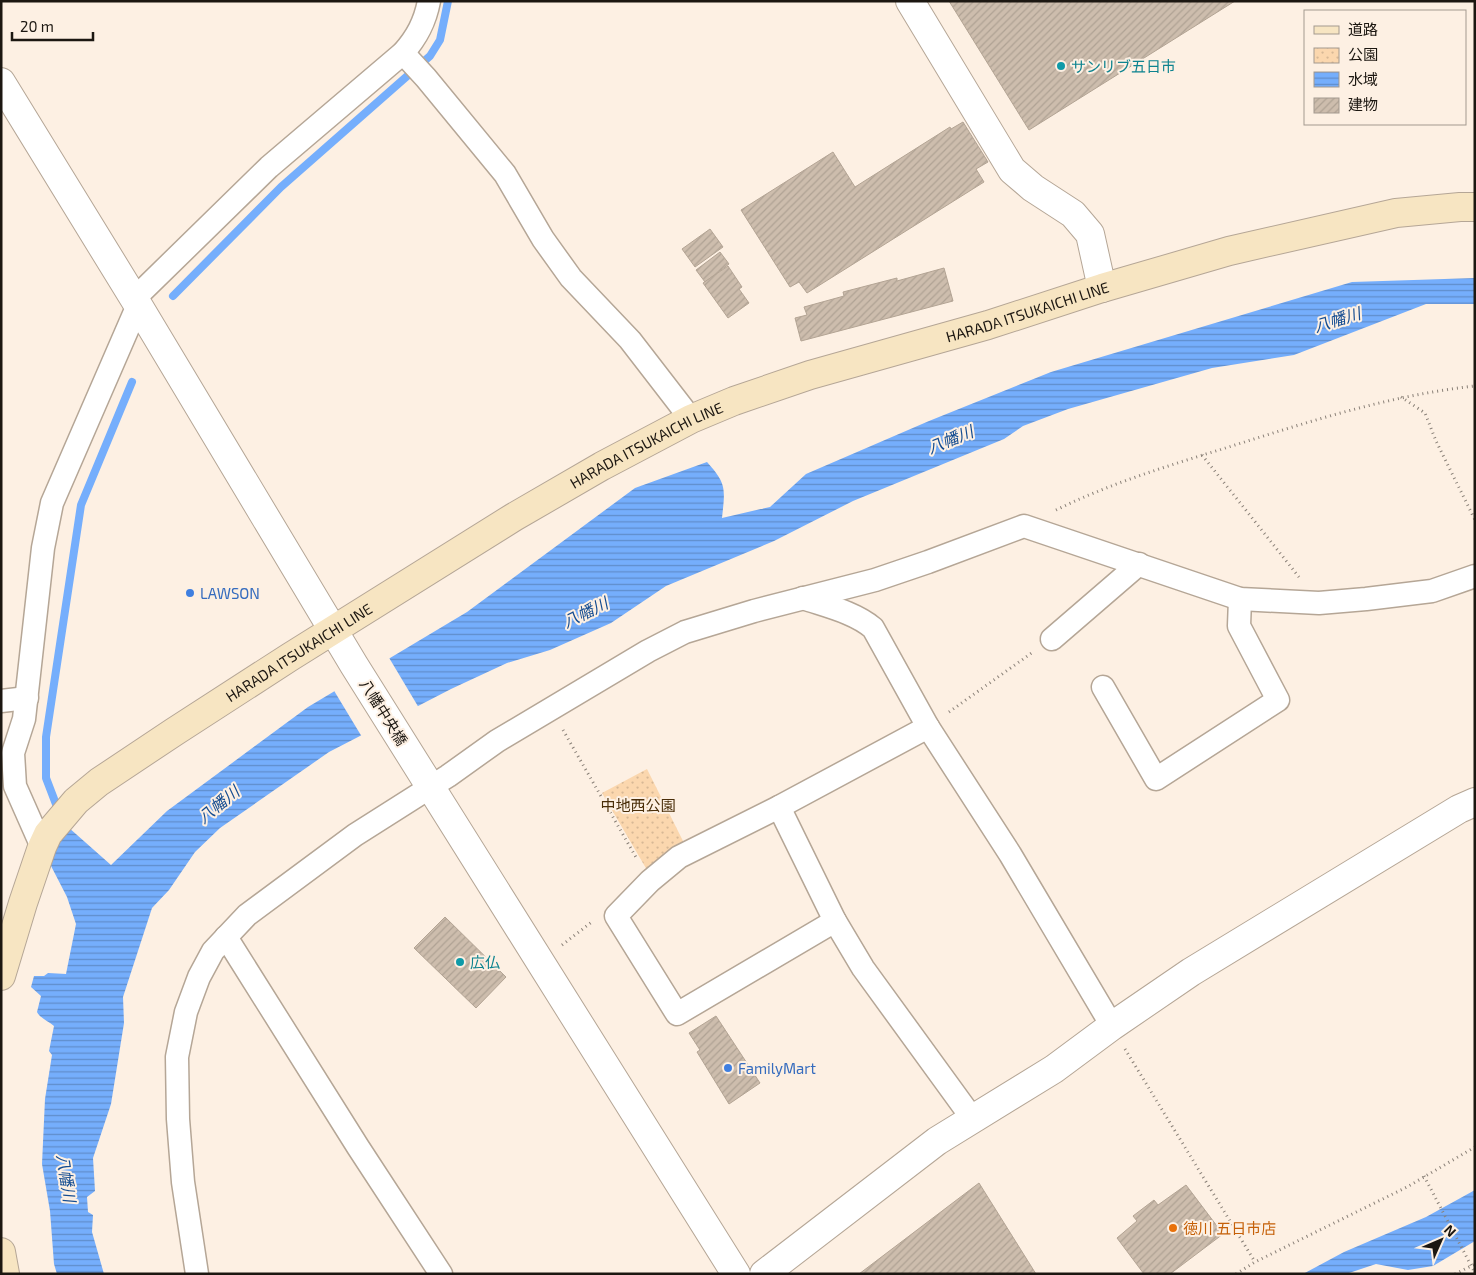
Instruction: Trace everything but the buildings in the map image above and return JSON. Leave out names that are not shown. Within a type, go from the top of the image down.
[{"type":"main road","name":"HARADA ITSUKAICHI LINE","points":[[1,976],[22,903],[45,840],[76,801],[99,782],[166,737],[333,629],[514,517],[602,466],[691,420],[734,401],[810,375],[988,325],[1102,288],[1229,251],[1396,213],[1475,207]]},
{"type":"main road","points":[[1,1252],[5,1274]]},
{"type":"street","points":[[45,840],[15,786],[13,753],[24,718],[27,698],[43,548],[52,503],[136,302],[269,167],[406,57],[426,16],[429,1]]},
{"type":"street","points":[[910,1],[1012,170],[1033,188],[1073,214],[1090,234],[1102,288]]},
{"type":"street","points":[[406,57],[426,78],[505,174],[543,239],[571,278],[630,340],[691,420]]},
{"type":"street","name":"八幡中央橋","points":[[1,82],[136,302],[354,665],[736,1274]]},
{"type":"street","points":[[197,1274],[183,1182],[178,1119],[177,1057],[186,1012],[200,976],[213,951],[247,915],[355,835],[448,776],[497,741],[648,651],[685,632],[754,610],[875,580],[1024,526],[1240,599],[1319,603],[1432,591],[1475,576]]},
{"type":"street","points":[[1052,639],[1139,564]]},
{"type":"street","points":[[803,598],[848,614],[866,622],[873,628],[928,727],[1010,854],[1112,1026]]},
{"type":"street","points":[[1103,687],[1156,779],[1278,700],[1239,626],[1240,599]]},
{"type":"street","points":[[1,702],[27,698]]},
{"type":"street","points":[[835,921],[677,1014],[616,916],[650,881],[679,857],[779,807],[928,727]]},
{"type":"street","points":[[764,1274],[937,1141],[1054,1069],[1112,1026],[1191,972],[1451,814],[1475,802]]},
{"type":"street","points":[[779,807],[835,921],[863,968],[972,1118]]},
{"type":"street","points":[[226,937],[352,1138],[441,1274]]},
{"type":"path","points":[[1024,526],[1085,496],[1137,476],[1297,425],[1401,397],[1429,391],[1475,386]]},
{"type":"path","points":[[1401,397],[1425,413],[1436,441],[1475,520]]},
{"type":"path","points":[[1202,455],[1319,603]]},
{"type":"path","points":[[928,727],[1052,639]]},
{"type":"path","points":[[550,709],[650,881]]},
{"type":"path","points":[[562,945],[602,913],[616,916]]},
{"type":"path","points":[[1112,1026],[1255,1262]]},
{"type":"path","points":[[1236,1274],[1255,1262],[1407,1187],[1475,1147]]},
{"type":"path","points":[[1424,1176],[1468,1260],[1473,1265],[1475,1273]]},
{"type":"path","points":[[1455,1274],[1473,1265]]},
{"type":"green space","name":"中地西公園","points":[[647,769],[684,843],[674,846],[647,870],[602,793]]},
{"type":"water","name":"八幡川","points":[[1475,278],[1475,304],[1426,304],[1294,355],[1212,368],[1068,409],[1023,426],[1004,439],[853,501],[774,541],[666,586],[611,623],[550,650],[507,663],[451,689],[329,752],[220,828],[195,852],[169,890],[152,908],[123,997],[124,1023],[111,1104],[93,1158],[95,1191],[87,1197],[88,1212],[93,1215],[92,1232],[104,1274],[57,1274],[54,1264],[50,1211],[42,1164],[45,1099],[52,1055],[49,1051],[54,1026],[38,1014],[41,996],[31,987],[34,976],[44,976],[48,973],[66,974],[76,924],[67,897],[50,864],[55,850],[68,827],[111,865],[167,811],[308,707],[467,612],[635,488],[707,462],[718,476],[723,487],[722,518],[770,507],[806,474],[929,421],[1051,372],[1352,282]]},
{"type":"water","points":[[1475,1190],[1475,1241],[1433,1266],[1408,1270],[1376,1264],[1346,1274],[1303,1274],[1344,1252],[1426,1217]]},
{"type":"pier","points":[[388,656],[419,708],[362,737],[333,689]]},
{"type":"waterway","points":[[173,296],[281,187],[430,56],[440,40],[448,1]]},
{"type":"waterway","points":[[59,812],[46,778],[46,737],[81,505],[132,382]]},
{"type":"place","name":"サンリブ五日市","points":[[1061,66]]},
{"type":"place","name":"LAWSON","points":[[190,593]]},
{"type":"place","name":"広仏","points":[[460,962]]},
{"type":"place","name":"FamilyMart","points":[[728,1068]]},
{"type":"place","name":"徳川 五日市店","points":[[1173,1228]]}]
